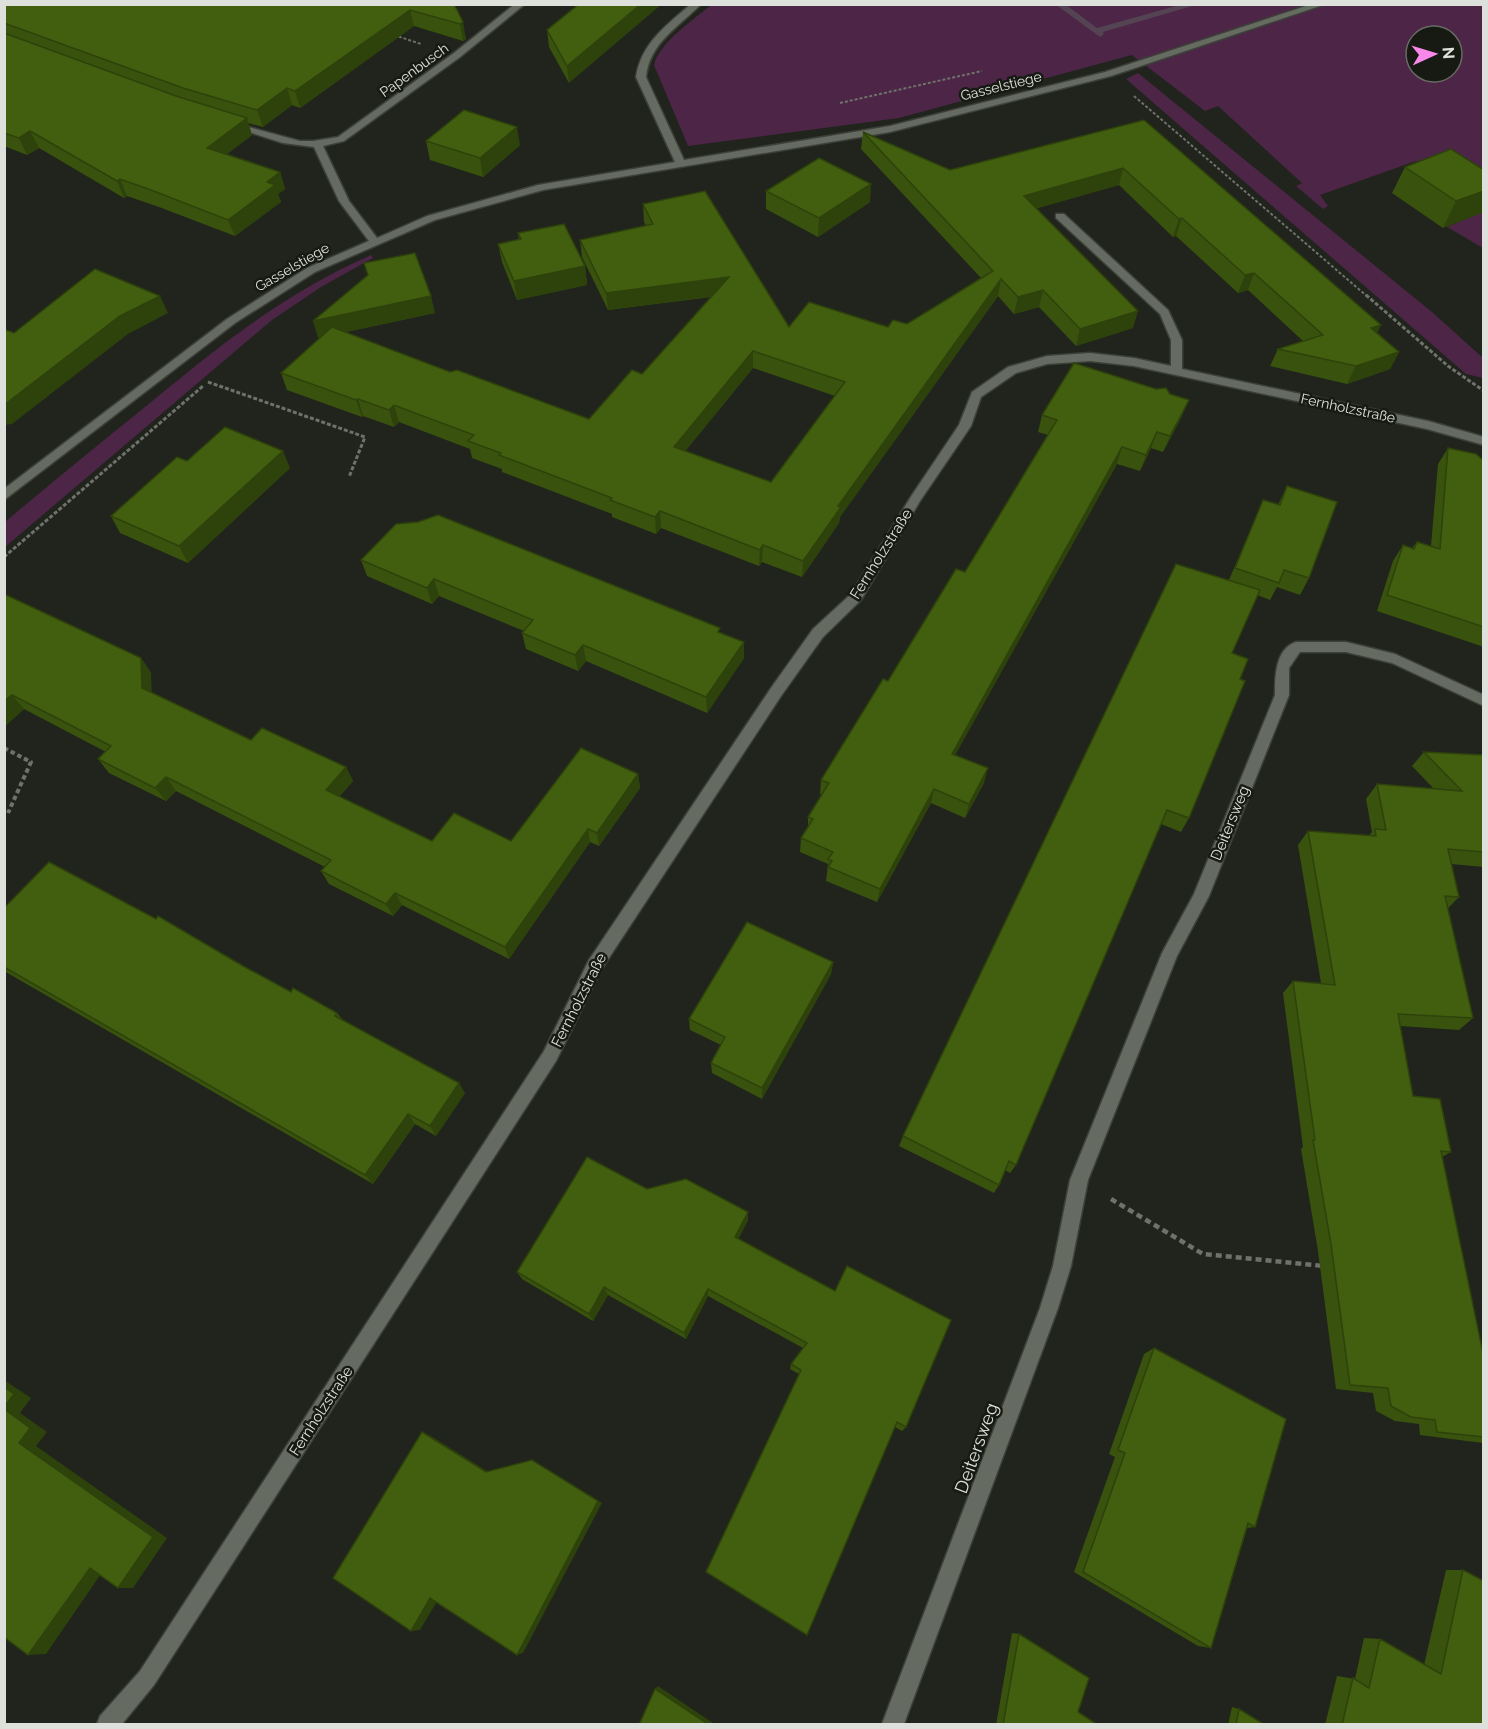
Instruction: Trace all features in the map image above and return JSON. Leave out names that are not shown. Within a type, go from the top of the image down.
[{"type":"street","name":"Papenbusch","points":[[219,120],[292,142],[318,146],[341,139],[458,55],[521,4]]},
{"type":"street","points":[[680,163],[641,77],[641,67],[648,49],[697,4]]},
{"type":"street","name":"Gasselstiege","points":[[4,496],[231,321],[311,270],[431,218],[542,187],[890,129],[1108,74],[1322,4]]},
{"type":"street","points":[[318,146],[344,201],[374,241]]},
{"type":"street","points":[[1060,216],[1164,312],[1175,330],[1178,346],[1176,371]]},
{"type":"street","name":"Fernholzstraße","points":[[108,1725],[147,1678],[544,1066],[595,965],[776,692],[818,633],[856,597],[916,498],[965,426],[975,395],[1012,370],[1047,360],[1090,357],[1134,362],[1428,425],[1484,441]]},
{"type":"street","name":"Deitersweg","points":[[893,1725],[1049,1308],[1062,1266],[1079,1180],[1170,953],[1201,896],[1281,695],[1282,667],[1296,648],[1346,647],[1395,659],[1484,701]]},
{"type":"path","points":[[393,34],[458,55]]},
{"type":"path","points":[[1108,74],[1448,366],[1484,391]]},
{"type":"path","points":[[4,557],[215,375]]},
{"type":"path","points":[[208,382],[365,437],[349,477]]},
{"type":"path","points":[[4,547],[12,550]]},
{"type":"path","points":[[4,748],[32,762],[8,813]]},
{"type":"path","points":[[1079,1180],[1203,1254],[1329,1267]]},
{"type":"shaded area","points":[[711,5],[1483,5],[1483,192],[1465,193],[1416,161],[1320,195],[1328,206],[1323,209],[1296,186],[1302,183],[1218,106],[1205,111],[1132,55],[899,118],[688,146],[654,65],[662,48]]},
{"type":"shaded area","points":[[1138,73],[1432,312],[1483,358],[1483,378],[1466,374],[1126,79]]},
{"type":"shaded area","points":[[1483,212],[1483,248],[1447,227]]},
{"type":"shaded area","points":[[371,255],[373,258],[321,287],[272,320],[5,547],[5,522],[199,363],[280,304],[339,270]]},
{"type":"building","points":[[4,4],[454,4],[463,22],[460,24],[410,10],[295,91],[287,88],[257,110],[183,88],[4,23]]},
{"type":"building","points":[[579,4],[641,4],[567,66],[547,30]]},
{"type":"building","points":[[4,33],[176,96],[247,118],[207,148],[280,172],[267,182],[275,185],[228,220],[120,179],[117,181],[30,131],[19,138],[4,133]]},
{"type":"building","points":[[464,110],[517,127],[480,158],[426,141]]},
{"type":"building","points":[[1144,120],[1381,325],[1371,328],[1399,352],[1356,366],[1278,349],[1323,335],[1254,273],[1245,275],[1123,168],[1024,196],[1138,311],[1080,329],[1043,290],[1018,297],[1001,279],[838,506],[841,507],[803,561],[763,545],[760,550],[660,511],[655,517],[468,441],[474,435],[394,405],[389,410],[281,373],[332,327],[450,372],[457,370],[589,419],[632,370],[642,374],[729,277],[606,293],[580,240],[653,224],[643,204],[705,191],[789,327],[809,302],[888,327],[893,320],[907,324],[993,271],[863,132],[950,170]],"holes":[[[753,351],[845,382],[771,482],[674,447]]]},
{"type":"building","points":[[1451,149],[1484,170],[1484,191],[1456,201],[1405,167]]},
{"type":"building","points":[[819,158],[871,184],[819,218],[766,191]]},
{"type":"building","points":[[564,224],[585,266],[514,281],[498,244],[521,239],[518,233]]},
{"type":"building","points":[[415,253],[431,296],[313,321],[368,275],[364,263]]},
{"type":"building","points":[[95,269],[160,296],[120,316],[4,405],[4,329],[14,333]]},
{"type":"building","points":[[1074,363],[1156,389],[1166,388],[1170,394],[1189,400],[1170,436],[1157,432],[1146,455],[1122,447],[952,754],[988,768],[969,804],[934,789],[880,889],[828,867],[832,861],[828,859],[833,852],[801,838],[813,819],[808,817],[829,783],[821,780],[883,679],[888,681],[956,569],[965,572],[1057,420],[1042,415]]},
{"type":"building","points":[[225,427],[283,451],[179,546],[111,516],[177,457],[187,461]]},
{"type":"building","points":[[1448,448],[1476,454],[1484,461],[1484,627],[1387,595],[1403,545],[1414,549],[1417,542],[1440,549]]},
{"type":"building","points":[[1287,486],[1337,502],[1309,578],[1284,570],[1279,583],[1235,568],[1263,500],[1280,505]]},
{"type":"building","points":[[438,515],[720,628],[718,632],[744,642],[706,697],[583,645],[575,655],[522,633],[533,620],[434,579],[427,588],[361,560],[396,524],[418,522]]},
{"type":"building","points":[[1176,564],[1260,590],[1232,653],[1248,659],[1240,679],[1245,681],[1189,818],[1167,810],[1016,1165],[1009,1161],[999,1185],[903,1136]]},
{"type":"building","points":[[4,594],[141,658],[142,688],[251,740],[262,728],[346,767],[326,790],[432,841],[454,813],[511,841],[581,748],[638,774],[597,833],[588,829],[505,947],[395,893],[386,904],[321,871],[331,860],[166,777],[155,788],[98,759],[111,746],[12,695],[4,701]]},
{"type":"building","points":[[1424,752],[1484,755],[1484,852],[1448,849],[1459,897],[1445,896],[1473,1018],[1398,1014],[1413,1096],[1440,1099],[1451,1152],[1441,1151],[1484,1358],[1484,1437],[1437,1432],[1435,1420],[1411,1417],[1391,1406],[1388,1388],[1350,1385],[1331,1244],[1313,1140],[1315,1140],[1293,981],[1335,985],[1308,831],[1376,836],[1375,829],[1386,830],[1377,784],[1462,791]]},
{"type":"building","points":[[49,862],[156,919],[158,916],[291,992],[293,988],[337,1013],[335,1016],[459,1083],[430,1126],[408,1114],[365,1175],[4,967],[4,908]]},
{"type":"building","points":[[747,922],[833,962],[762,1088],[711,1063],[725,1037],[689,1019]]},
{"type":"building","points":[[587,1157],[647,1189],[686,1179],[748,1212],[735,1237],[835,1291],[847,1266],[951,1320],[906,1427],[897,1422],[807,1635],[706,1572],[801,1370],[791,1364],[807,1343],[708,1289],[684,1333],[604,1287],[589,1314],[517,1272]]},
{"type":"building","points":[[1154,1348],[1286,1419],[1255,1527],[1248,1523],[1211,1648],[1083,1572],[1125,1453],[1118,1450]]},
{"type":"building","points":[[4,1387],[14,1394],[4,1407]]},
{"type":"building","points":[[4,1409],[30,1428],[19,1443],[153,1537],[118,1588],[90,1568],[28,1655],[4,1637]]},
{"type":"building","points":[[422,1432],[486,1472],[532,1460],[598,1501],[517,1655],[430,1598],[411,1631],[333,1578]]},
{"type":"building","points":[[1463,1570],[1484,1581],[1484,1725],[1342,1725],[1353,1678],[1369,1688],[1380,1639],[1441,1674]]},
{"type":"building","points":[[1019,1634],[1089,1678],[1078,1712],[1098,1725],[1003,1725]]},
{"type":"building","points":[[655,1689],[709,1725],[639,1725]]},
{"type":"building","points":[[1239,1709],[1265,1725],[1236,1725]]},
{"type":"waterway","points":[[1059,4],[1100,34]]},
{"type":"waterway","points":[[1096,31],[1195,4]]}]
